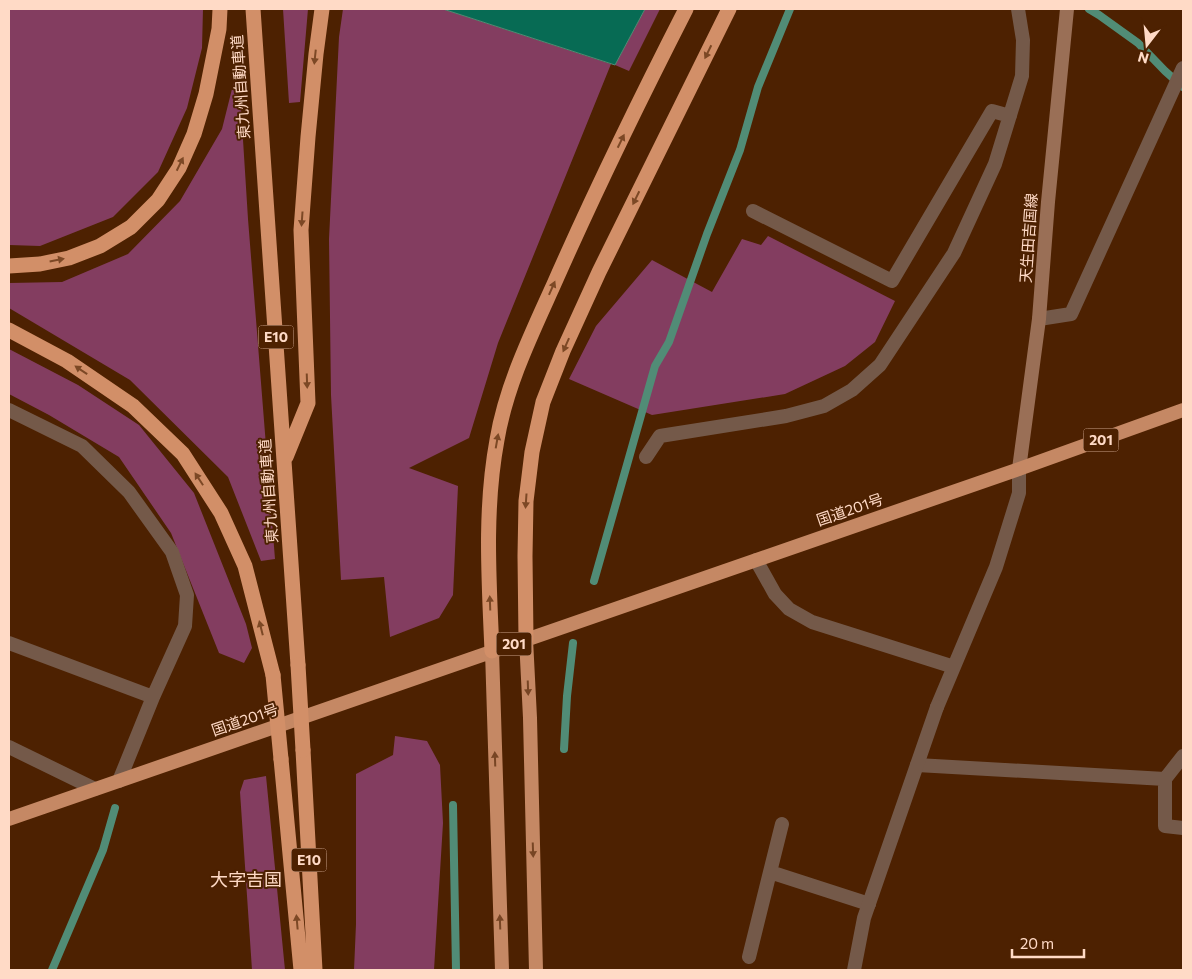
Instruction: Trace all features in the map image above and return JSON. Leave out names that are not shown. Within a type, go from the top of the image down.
[{"type":"highway","points":[[9,266],[40,264],[69,258],[100,246],[131,227],[158,200],[178,168],[194,134],[206,94],[219,29],[220,9]]},
{"type":"highway","name":"東九州自動車道","points":[[253,9],[298,665],[315,970]]},
{"type":"highway","points":[[284,460],[308,403],[302,230],[316,54],[322,9]]},
{"type":"highway","points":[[492,651],[488,551],[490,494],[497,440],[509,391],[566,255],[656,67],[686,9]]},
{"type":"highway","points":[[526,639],[526,501],[532,452],[543,402],[563,351],[599,272],[729,9]]},
{"type":"highway","points":[[9,330],[67,361],[133,406],[182,454],[221,513],[245,566],[273,675],[301,970]]},
{"type":"highway","name":"国道201号","points":[[9,819],[1019,469],[1183,410]]},
{"type":"highway","name":"201","points":[[526,639],[530,718],[536,970]]},
{"type":"highway","name":"201","points":[[492,651],[502,970]]},
{"type":"main road","name":"天生田吉国線","points":[[1019,469],[1039,319],[1048,202],[1067,9]]},
{"type":"street","points":[[646,457],[660,436],[786,416],[824,406],[852,390],[880,366],[954,253],[995,164],[1022,76],[1023,40],[1018,9]]},
{"type":"street","points":[[1039,319],[1071,314],[1183,68]]},
{"type":"street","points":[[753,211],[892,281],[992,111],[1010,116]]},
{"type":"street","points":[[9,410],[82,446],[129,492],[172,552],[187,595],[185,626],[153,697],[119,781]]},
{"type":"street","points":[[854,970],[864,918],[937,707],[996,567],[1020,494],[1019,469]]},
{"type":"street","points":[[756,560],[775,594],[789,609],[812,622],[954,668]]},
{"type":"street","points":[[9,643],[153,697]]},
{"type":"street","points":[[9,747],[95,789]]},
{"type":"street","points":[[1183,756],[1164,779],[1165,826],[1183,828]]},
{"type":"street","points":[[918,764],[1164,779]]},
{"type":"street","points":[[748,957],[782,824]]},
{"type":"street","points":[[770,872],[869,904]]},
{"type":"shaded area","points":[[9,9],[203,9],[202,48],[187,108],[158,172],[113,217],[40,246],[9,245]]},
{"type":"shaded area","points":[[283,9],[308,9],[300,102],[289,103]]},
{"type":"shaded area","points":[[343,9],[443,9],[611,64],[498,343],[469,438],[409,468],[458,486],[453,595],[439,618],[390,637],[384,577],[341,580],[331,395],[329,239],[339,37]]},
{"type":"shaded area","points":[[645,9],[660,9],[629,71],[615,65]]},
{"type":"shaded area","points":[[234,81],[241,108],[275,559],[261,561],[228,477],[130,380],[9,308],[9,283],[62,282],[128,254],[180,201],[222,129]]},
{"type":"shaded area","points":[[768,236],[895,301],[875,342],[845,366],[785,394],[652,415],[569,379],[596,326],[652,260],[712,292],[742,239],[761,245]]},
{"type":"shaded area","points":[[9,349],[78,385],[139,425],[194,493],[246,624],[252,648],[244,663],[219,653],[171,533],[119,457],[49,415],[9,394]]},
{"type":"shaded area","points":[[395,736],[427,741],[440,765],[443,823],[434,970],[354,970],[356,924],[356,774],[393,755]]},
{"type":"shaded area","points":[[266,776],[285,970],[252,970],[240,792],[244,780]]},
{"type":"water","points":[[443,9],[645,9],[615,65]]},
{"type":"waterway","points":[[594,581],[655,366],[669,342],[707,234],[740,150],[758,87],[790,9]]},
{"type":"waterway","points":[[1089,9],[1138,43],[1183,87]]},
{"type":"waterway","points":[[564,749],[573,643]]},
{"type":"waterway","points":[[453,805],[456,970]]},
{"type":"waterway","points":[[52,970],[103,850],[115,808]]},
{"type":"district","name":"大字吉国","points":[[246,880]]}]
